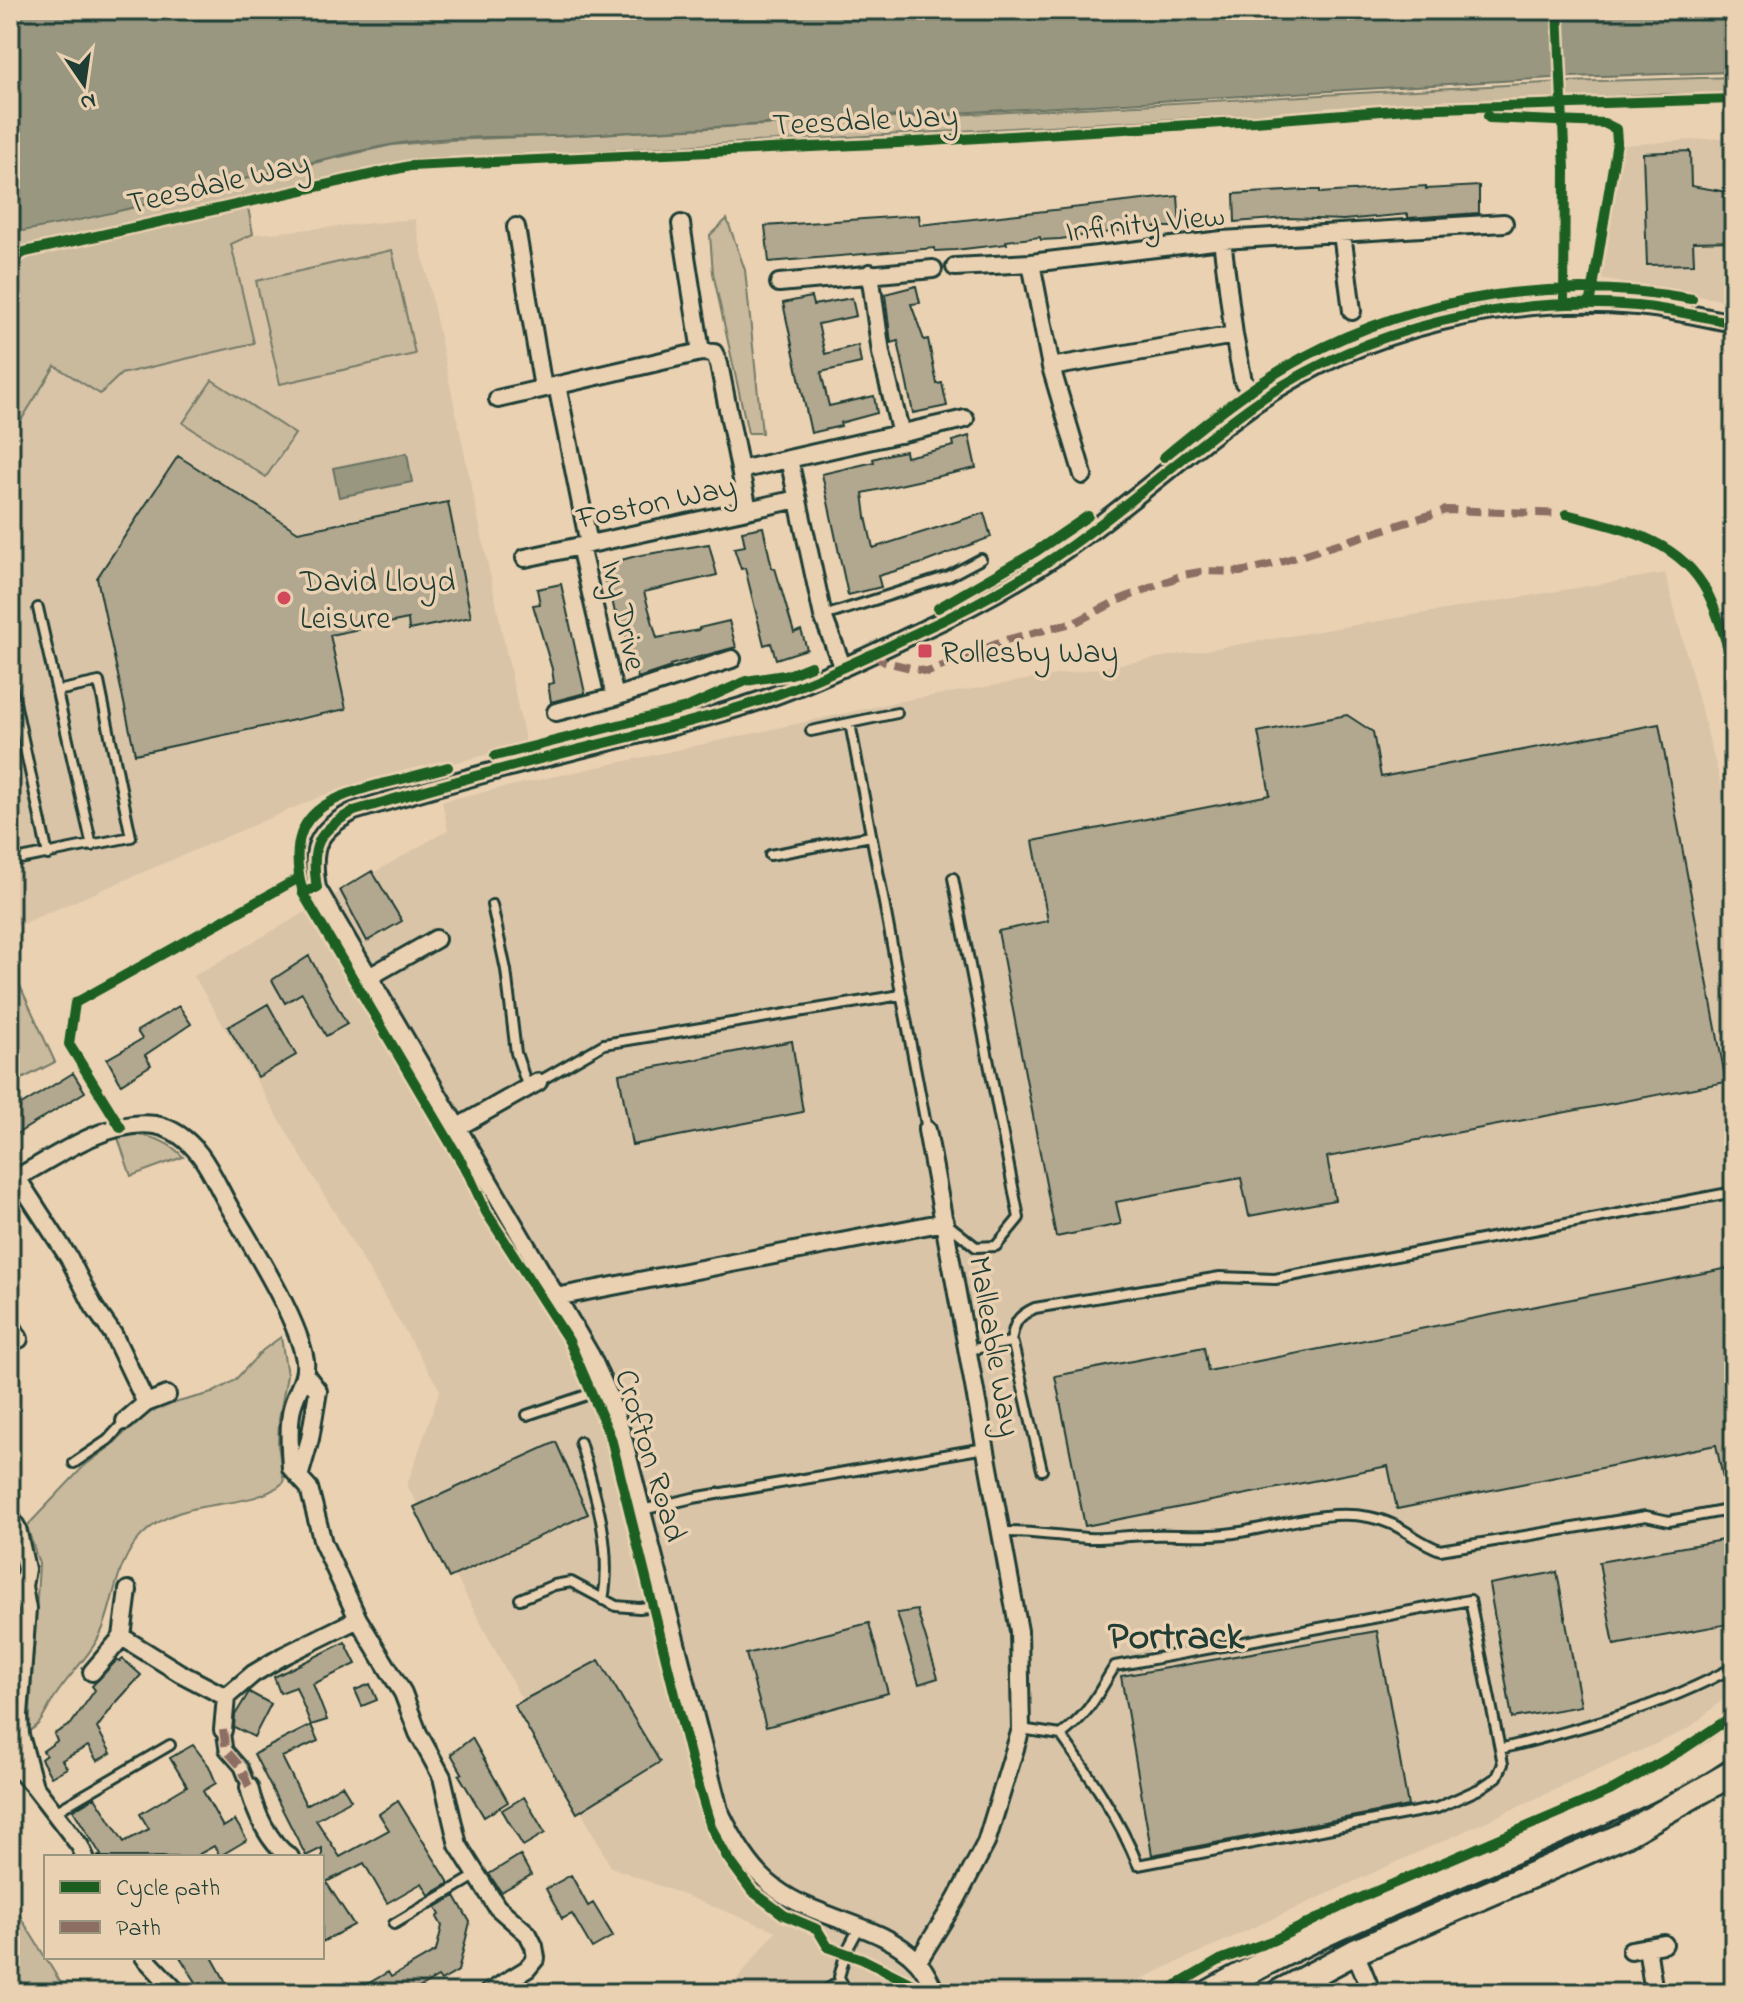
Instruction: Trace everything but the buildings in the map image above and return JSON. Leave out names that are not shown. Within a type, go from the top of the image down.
[{"type":"main road","points":[[1209,1993],[1339,1926],[1589,1818],[1657,1785],[1734,1738]]},
{"type":"main road","points":[[1278,1993],[1355,1952],[1624,1835],[1734,1772]]},
{"type":"street","name":"Infinity View","points":[[955,267],[1031,263],[1222,240],[1504,223]]},
{"type":"street","points":[[681,224],[701,352]]},
{"type":"street","name":"Ivy Drive","points":[[516,227],[615,697]]},
{"type":"street","points":[[1342,233],[1352,311]]},
{"type":"street","points":[[1222,240],[1243,381],[1259,401]]},
{"type":"street","points":[[1031,263],[1051,367],[1083,475]]},
{"type":"street","points":[[779,283],[933,269]]},
{"type":"street","points":[[870,273],[881,353],[901,434]]},
{"type":"street","points":[[789,459],[823,616],[843,668],[974,604],[1057,555],[1259,401],[1317,367],[1380,339],[1430,323],[1496,311],[1577,303],[1641,306],[1734,323]]},
{"type":"street","points":[[1051,367],[1234,335]]},
{"type":"street","points":[[498,399],[701,352],[714,353],[719,364],[748,510]]},
{"type":"street","points":[[740,470],[965,419]]},
{"type":"street","name":"Foston Way","points":[[525,558],[798,499]]},
{"type":"street","points":[[556,712],[615,697],[732,659]]},
{"type":"street","name":"Crofton Road","points":[[843,668],[763,699],[681,724],[354,811],[331,823],[318,842],[313,865],[317,888],[591,1356],[606,1389],[622,1434],[719,1810],[736,1844],[775,1889],[811,1910],[893,1943],[918,1961],[936,1993]]},
{"type":"street","points":[[369,977],[436,939]]},
{"type":"street","points":[[458,1127],[533,1085]]},
{"type":"street","points":[[146,1403],[113,1334],[94,1307],[69,1258],[13,1180],[74,1143],[121,1128],[155,1125],[179,1134],[200,1155],[291,1322],[304,1358],[305,1374],[293,1402],[291,1468],[309,1488],[323,1543],[358,1619],[403,1693],[418,1733],[442,1777],[458,1845],[497,1907],[528,1934],[534,1946],[536,1958],[527,1969],[488,1993]]},
{"type":"street","name":"Malleable Way","points":[[918,1961],[956,1900],[986,1843],[1021,1729],[1019,1631],[927,1130]]},
{"type":"street","points":[[556,1297],[945,1222]]},
{"type":"street","points":[[299,1477],[310,1439],[318,1391],[305,1374]]},
{"type":"street","points":[[125,1421],[146,1403],[167,1395]]},
{"type":"street","points":[[10,1516],[24,1549],[26,1569],[10,1608]]},
{"type":"street","points":[[19,1584],[27,1609],[20,1735],[34,1786]]},
{"type":"street","points":[[92,1672],[122,1637],[128,1590]]},
{"type":"street","points":[[281,1855],[253,1806],[241,1767],[226,1750],[223,1730],[226,1697],[253,1674],[283,1656],[358,1619]]},
{"type":"street","points":[[122,1637],[226,1697]]},
{"type":"street","points":[[10,1760],[34,1786],[84,1855]]},
{"type":"street","points":[[1647,1947],[1654,1993]]},
{"type":"street","points":[[1355,1952],[1372,1993]]},
{"type":"street","points":[[146,1959],[178,1993]]},
{"type":"lane","points":[[823,616],[949,576],[981,559]]},
{"type":"lane","points":[[38,608],[92,846]]},
{"type":"lane","points":[[10,679],[48,855]]},
{"type":"lane","points":[[10,861],[131,837],[99,682],[57,691]]},
{"type":"lane","points":[[811,731],[897,713]]},
{"type":"lane","name":"Malleable Way","points":[[850,723],[927,1130]]},
{"type":"lane","points":[[770,855],[871,836]]},
{"type":"lane","points":[[945,1222],[976,1247],[996,1246],[1019,1218],[953,878]]},
{"type":"lane","points":[[492,905],[506,970],[516,1053],[533,1085],[604,1044],[901,995]]},
{"type":"lane","points":[[1042,1470],[1016,1350],[1011,1342],[1015,1321],[1035,1308],[1220,1277],[1275,1279],[1734,1192]]},
{"type":"lane","points":[[968,1350],[1011,1342]]},
{"type":"lane","points":[[527,1415],[606,1389]]},
{"type":"lane","points":[[74,1463],[108,1440],[125,1421]]},
{"type":"lane","points":[[580,1442],[597,1500],[605,1550],[607,1580],[603,1600]]},
{"type":"lane","points":[[642,1510],[693,1498],[986,1448]]},
{"type":"lane","points":[[1001,1532],[1039,1532],[1089,1538],[1233,1534],[1340,1514],[1368,1517],[1401,1526],[1440,1550],[1646,1516],[1669,1521],[1734,1509]]},
{"type":"lane","points":[[520,1599],[554,1585],[571,1582],[616,1606],[667,1605]]},
{"type":"lane","points":[[1021,1729],[1061,1735],[1091,1776],[1138,1865],[1437,1808],[1479,1789],[1497,1777],[1503,1764],[1470,1600],[1115,1666],[1099,1696],[1081,1719],[1061,1735]]},
{"type":"lane","points":[[1500,1749],[1583,1728],[1705,1683],[1734,1667]]},
{"type":"lane","points":[[54,1813],[170,1745]]},
{"type":"lane","points":[[394,1924],[477,1875]]},
{"type":"lane","points":[[847,1993],[839,1977],[846,1952],[859,1928]]},
{"type":"lane","points":[[821,1993],[841,1981]]},
{"type":"shaded area","points":[[10,10],[1734,10],[1734,72],[1569,77],[579,135],[436,139],[342,155],[106,214],[10,233]]},
{"type":"shaded area","points":[[1734,77],[1734,94],[1659,94],[1413,106],[410,161],[247,202],[253,234],[231,244],[254,343],[121,374],[100,394],[55,366],[10,438],[10,233],[392,145],[1564,82]]},
{"type":"shaded area","points":[[1734,137],[1734,302],[1599,279],[1623,145]]},
{"type":"shaded area","points":[[415,219],[526,745],[324,795],[10,929],[10,405],[36,280],[226,237]]},
{"type":"shaded area","points":[[727,219],[745,270],[762,433],[748,433],[713,273],[710,235]]},
{"type":"shaded area","points":[[392,250],[415,354],[280,384],[256,281]]},
{"type":"shaded area","points":[[212,380],[295,434],[266,477],[183,423]]},
{"type":"shaded area","points":[[407,453],[412,482],[339,497],[333,468]]},
{"type":"shaded area","points":[[1665,573],[1734,833],[1734,1690],[1688,1729],[1110,1993],[726,1993],[776,1931],[611,1867],[407,1485],[440,1390],[194,976],[448,830],[442,801],[901,701]]},
{"type":"shaded area","points":[[10,964],[55,1062],[10,1085]]},
{"type":"shaded area","points":[[137,1135],[162,1142],[183,1157],[131,1176],[118,1138]]},
{"type":"shaded area","points":[[281,1337],[287,1375],[278,1445],[284,1482],[251,1498],[191,1509],[171,1516],[152,1527],[135,1543],[119,1574],[98,1638],[60,1689],[41,1721],[29,1731],[39,1564],[27,1526],[84,1466],[140,1418],[159,1407],[212,1393],[223,1387],[235,1380],[263,1350]]},
{"type":"shaded area","points":[[10,1900],[67,1993],[10,1993]]},
{"type":"marked path","points":[[872,654],[885,662],[928,672],[1006,640],[1076,622],[1119,600],[1183,575],[1205,571],[1240,572],[1271,565],[1446,510],[1566,514]]},
{"type":"marked path","points":[[223,1730],[226,1750],[241,1767],[249,1787]]},
{"type":"cycle path","points":[[1558,10],[1565,170],[1564,300]]},
{"type":"cycle path","name":"Teesdale Way","points":[[10,261],[25,252],[410,166],[898,143],[1407,109],[1734,99]]},
{"type":"cycle path","points":[[1488,116],[1604,123],[1616,129],[1617,142],[1591,300]]},
{"type":"cycle path","points":[[1164,457],[1231,404],[1302,358],[1395,318],[1443,305],[1542,290],[1592,289],[1692,299]]},
{"type":"cycle path","points":[[919,1993],[914,1985],[862,1959],[828,1947],[817,1929],[784,1915],[752,1891],[727,1857],[711,1827],[692,1763],[611,1438],[569,1341],[486,1212],[469,1175],[302,892],[317,888],[315,861],[319,841],[332,826],[354,811],[490,772],[739,708],[877,652],[975,604],[1053,558],[1233,419],[1299,376],[1391,336],[1488,312],[1588,304],[1649,307],[1734,323]]},
{"type":"cycle path","points":[[1566,514],[1646,538],[1681,559],[1707,592],[1734,668]]},
{"type":"cycle path","points":[[938,608],[1035,552],[1088,516]]},
{"type":"cycle path","points":[[495,756],[686,708],[746,681],[791,674],[811,666]]},
{"type":"cycle path","points":[[302,889],[298,845],[303,829],[312,816],[340,797],[359,790],[448,767]]},
{"type":"cycle path","points":[[121,1128],[69,1044],[75,1003],[299,878]]},
{"type":"cycle path","points":[[1163,1993],[1220,1960],[1274,1940],[1353,1901],[1610,1791],[1682,1750],[1734,1715]]},
{"type":"place","name":"David Lloyd Leisure","points":[[284,598]]},
{"type":"place","name":"Rollesby Way","points":[[925,651]]},
{"type":"district","name":"Portrack","points":[[1176,1634]]}]
